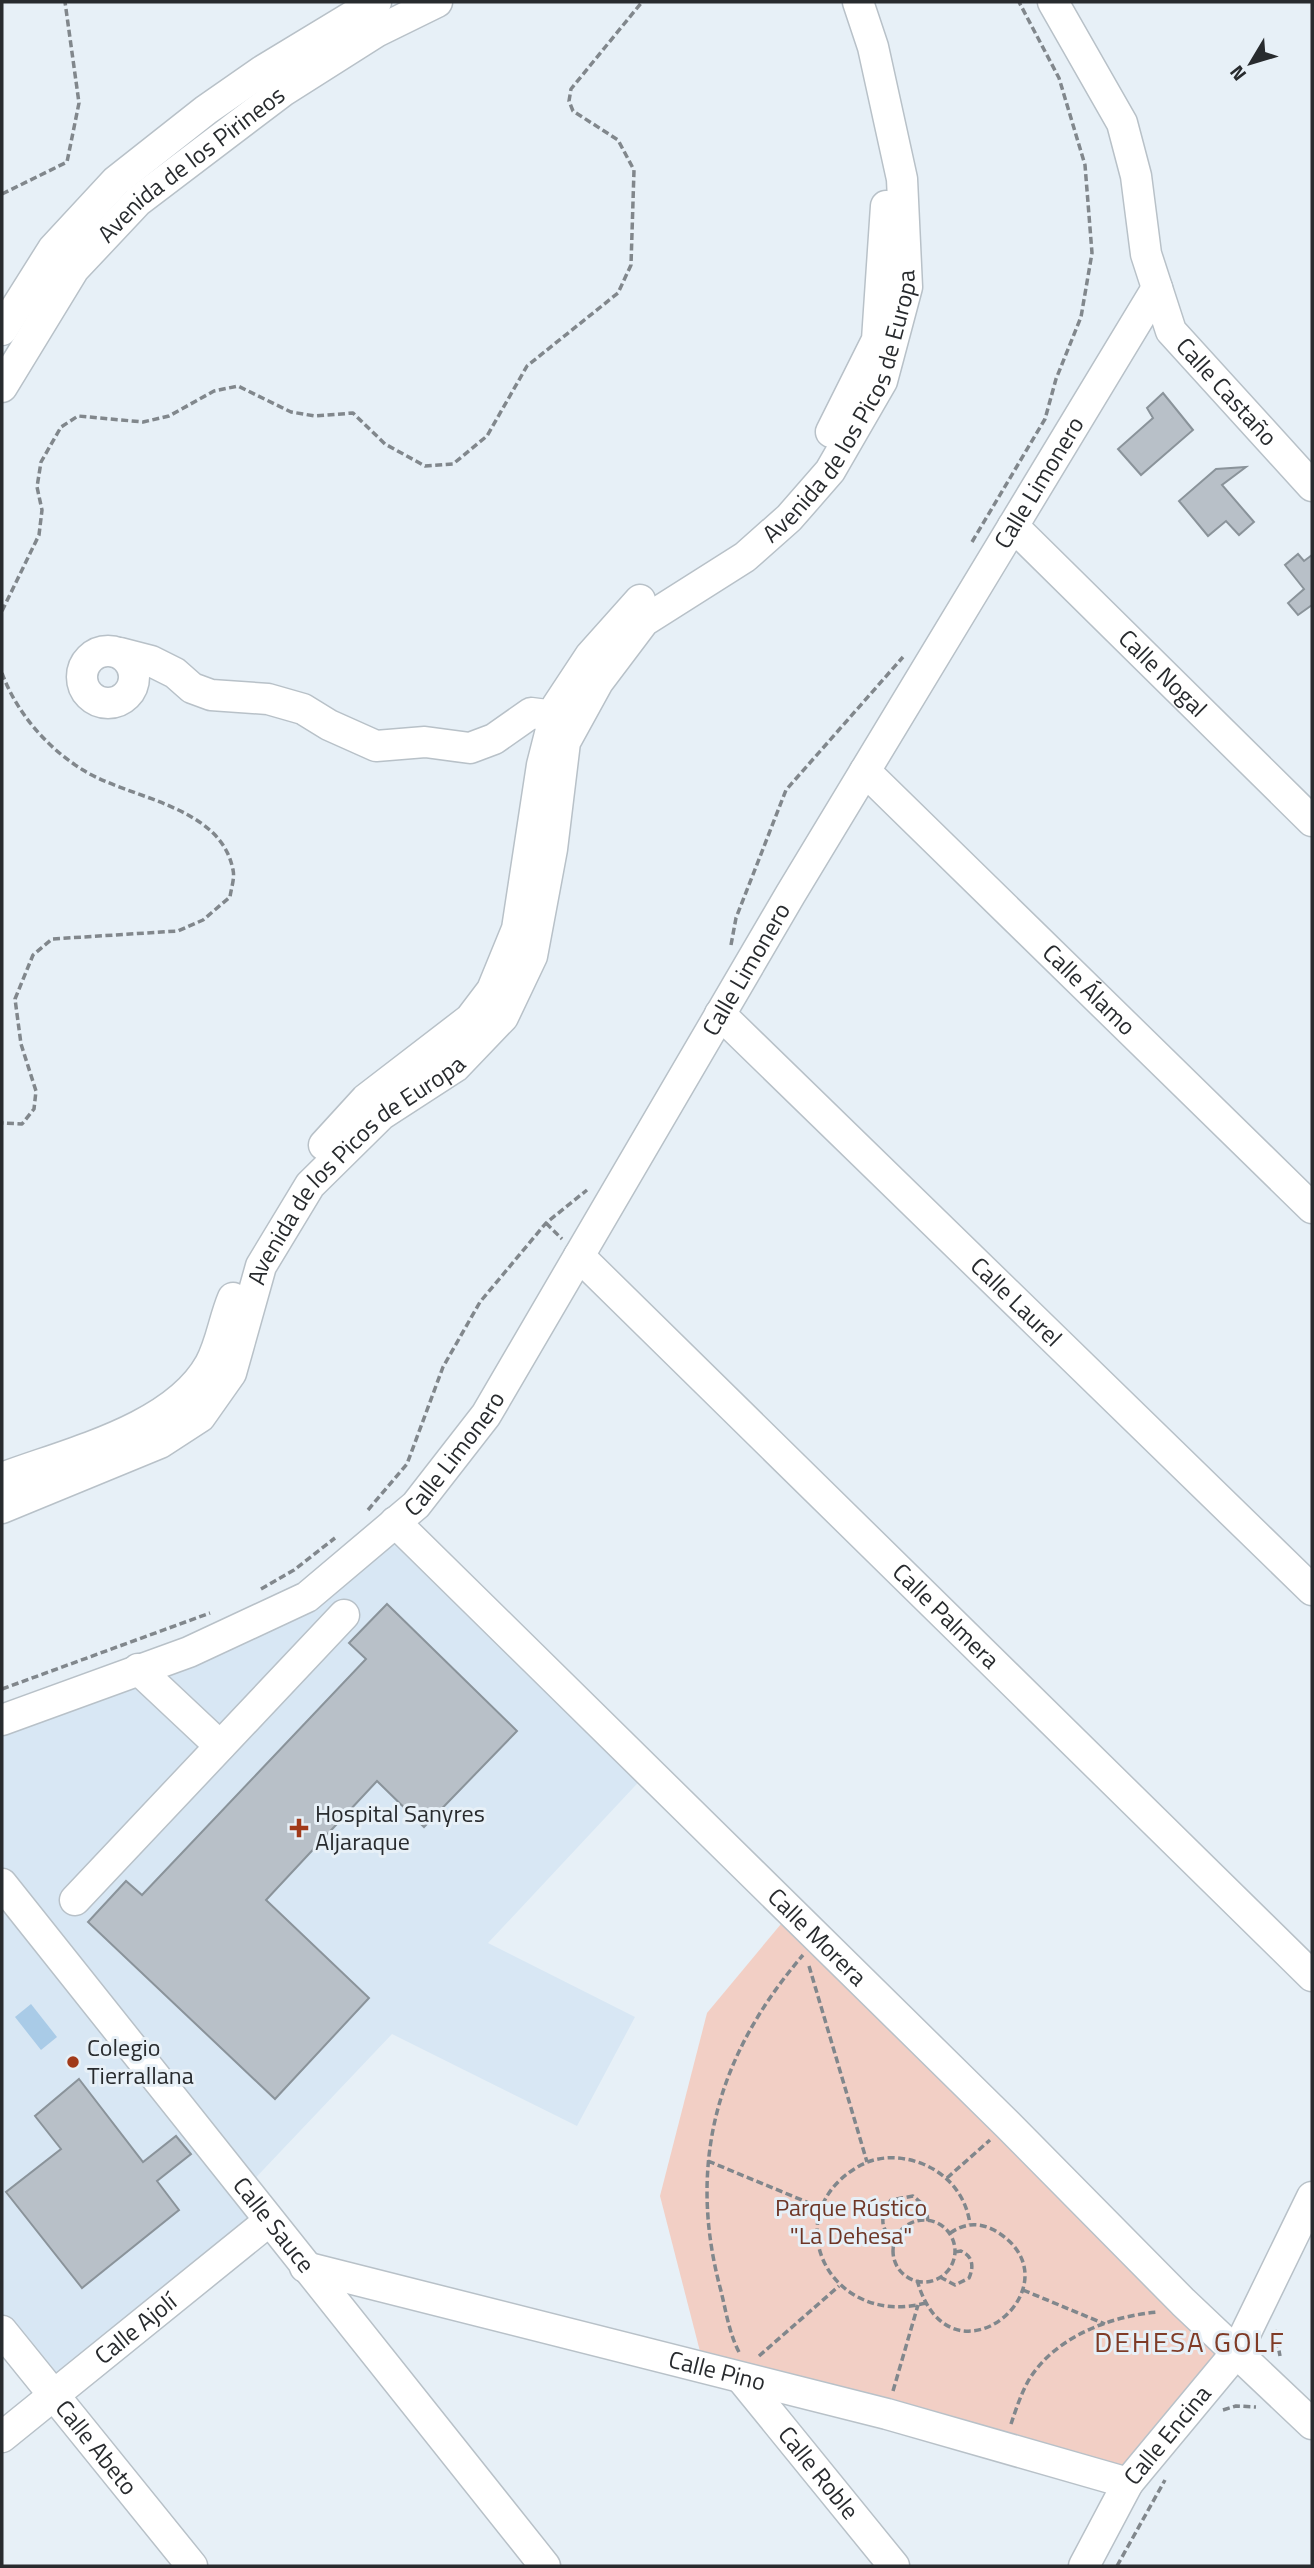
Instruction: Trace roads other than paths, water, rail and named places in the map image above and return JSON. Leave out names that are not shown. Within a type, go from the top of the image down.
[{"type":"street","name":"Avenida de los Pirineos","points":[[2,330],[53,249],[116,181],[251,79],[376,2]]},
{"type":"street","name":"Avenida de los Pirineos","points":[[2,387],[74,269],[138,201],[283,91],[376,32],[437,2]]},
{"type":"street","name":"Avenida de los Picos de Europa","points":[[2,1508],[160,1443],[200,1417],[231,1373],[261,1266],[310,1185],[381,1115],[456,1067],[503,1017],[532,956],[552,849],[565,742],[565,720],[557,706],[590,656],[634,603],[688,574],[760,523],[820,454],[877,340],[887,200],[855,57],[837,2]]},
{"type":"street","name":"Avenida de los Picos de Europa","points":[[2,1478],[152,1421],[188,1394],[210,1363],[249,1262],[305,1165],[366,1099],[470,1019],[492,990],[517,929],[542,765],[565,720],[644,621],[745,558],[789,518],[830,471],[882,381],[907,287],[902,179],[873,47],[858,2]]},
{"type":"street","points":[[1053,2],[1122,123],[1136,176],[1146,254],[1157,288]]},
{"type":"street","name":"Calle Castaño","points":[[1157,288],[1171,331],[1312,486]]},
{"type":"street","name":"Calle Limonero","points":[[2,1720],[188,1652],[307,1597],[416,1505],[486,1415],[720,1014],[1157,288]]},
{"type":"street","name":"Calle Nogal","points":[[1013,526],[1312,821]]},
{"type":"street","points":[[120,653],[151,661],[176,673],[192,688],[211,695],[268,699],[303,709],[329,725],[376,746],[425,742],[470,748],[494,739],[531,713],[565,720]]},
{"type":"street","name":"Calle Álamo","points":[[865,771],[1312,1208]]},
{"type":"street","name":"Calle Laurel","points":[[720,1014],[1312,1590]]},
{"type":"street","name":"Calle Palmera","points":[[579,1256],[1312,1976]]},
{"type":"street","name":"Calle Morera","points":[[395,1522],[1007,2124],[1183,2302],[1312,2424]]},
{"type":"street","points":[[75,1900],[344,1615]]},
{"type":"street","points":[[138,1669],[220,1746]]},
{"type":"street","name":"Calle Sauce","points":[[2,1884],[545,2566]]},
{"type":"street","name":"Calle Encina","points":[[1084,2566],[1128,2483],[1236,2353],[1312,2197]]},
{"type":"street","name":"Calle Ajolí","points":[[2,2437],[270,2221]]},
{"type":"street","name":"Calle Pino","points":[[305,2267],[704,2367],[744,2373],[1003,2445],[1128,2483]]},
{"type":"street","name":"Calle Abeto","points":[[2,2330],[192,2566]]},
{"type":"street","name":"Calle Roble","points":[[744,2373],[894,2566]]},
{"type":"water","points":[[31,2004],[57,2037],[41,2050],[15,2017]]},
{"type":"place","name":"Hospital Sanyres Aljaraque","points":[[299,1828]]},
{"type":"place","name":"Colegio Tierrallana","points":[[73,2062]]},
{"type":"district","name":"DEHESA GOLF","points":[[1190,2342]]},
{"type":"park label","name":"Parque Rústico \"La Dehesa\"","points":[[851,2222]]}]
